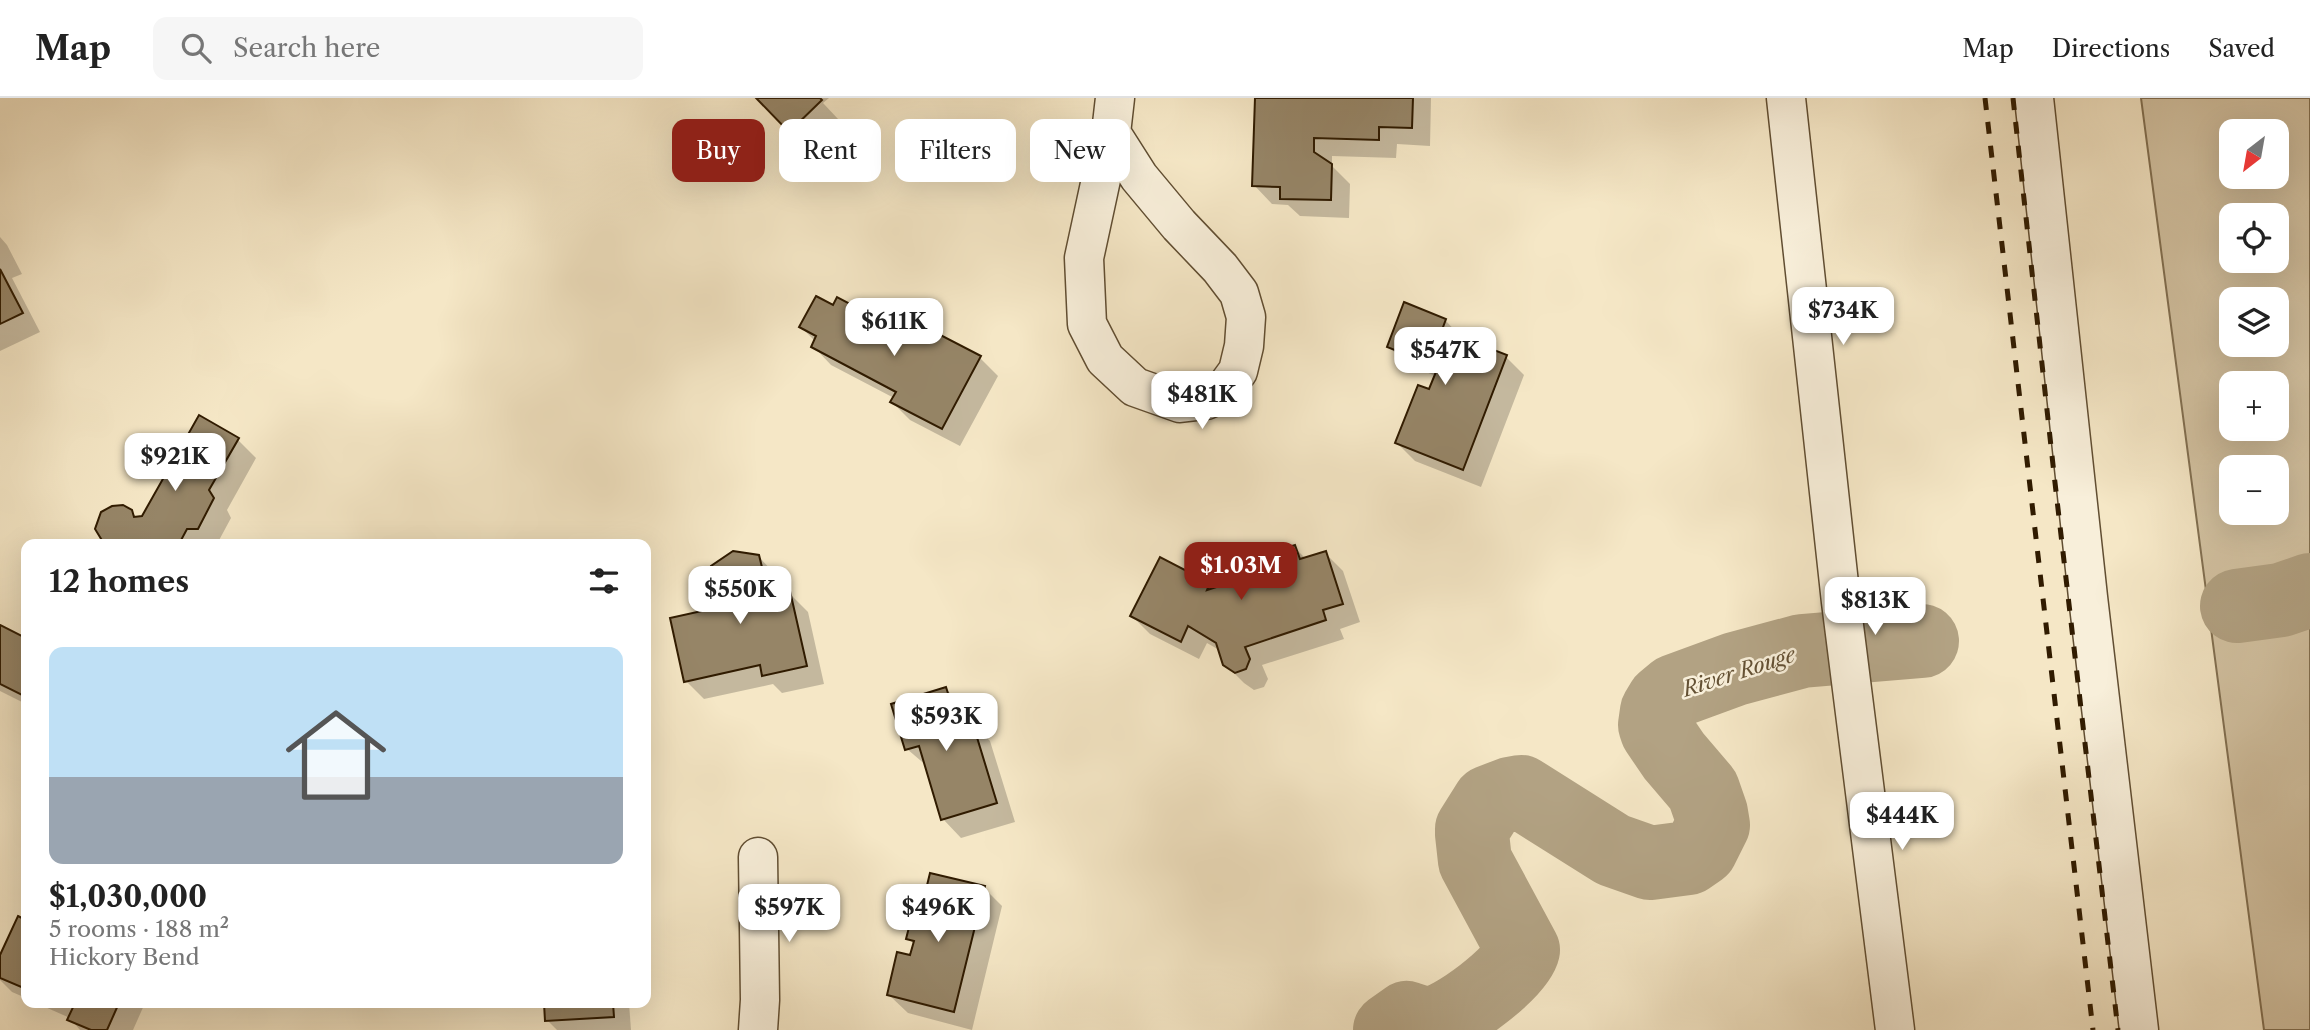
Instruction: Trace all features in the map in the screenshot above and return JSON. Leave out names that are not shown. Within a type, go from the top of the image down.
[{"type":"street","points":[[1786,98],[1841,601],[1895,1030]]},
{"type":"street","points":[[2034,98],[2139,1030]]},
{"type":"street","points":[[1113,116],[1139,177],[1239,293],[1246,317],[1244,346],[1238,371],[1222,393],[1206,400],[1180,403],[1135,387],[1105,359],[1087,324],[1084,258],[1113,116]]},
{"type":"street","points":[[758,857],[758,1030]]},
{"type":"shaded area","points":[[2141,98],[2310,98],[2310,1030],[2264,1030]]},
{"type":"water","points":[[2310,567],[2310,607],[2263,612],[2259,576]]},
{"type":"building","points":[[756,98],[822,100],[802,119],[779,119],[779,122]]},
{"type":"building","points":[[1255,98],[1413,98],[1412,128],[1379,127],[1379,140],[1314,138],[1314,152],[1332,164],[1331,200],[1280,199],[1280,187],[1252,186]]},
{"type":"building","points":[[0,269],[23,313],[0,324]]},
{"type":"building","points":[[816,296],[833,305],[837,297],[922,342],[929,329],[981,356],[942,429],[890,402],[896,392],[811,347],[816,336],[799,327]]},
{"type":"building","points":[[1404,302],[1446,319],[1442,330],[1507,355],[1463,470],[1395,443],[1418,385],[1429,389],[1438,367],[1387,347]]},
{"type":"building","points":[[199,415],[239,438],[209,490],[214,498],[198,529],[187,529],[182,539],[101,539],[95,529],[101,512],[112,506],[123,505],[132,510],[134,517],[142,516]]},
{"type":"building","points":[[1295,545],[1300,559],[1326,551],[1343,604],[1323,610],[1326,620],[1245,647],[1250,659],[1246,669],[1235,673],[1223,665],[1216,643],[1188,626],[1181,642],[1130,616],[1160,557],[1210,583],[1207,590],[1247,577],[1242,562]]},
{"type":"building","points":[[733,551],[759,555],[769,596],[790,591],[807,666],[762,676],[760,665],[684,682],[670,618],[720,607],[711,566]]},
{"type":"building","points":[[0,625],[21,636],[21,694],[0,684]]},
{"type":"building","points":[[946,687],[958,725],[972,721],[997,803],[941,820],[919,746],[905,750],[891,704]]},
{"type":"building","points":[[930,873],[985,886],[954,1012],[887,995],[897,952],[910,955],[914,941],[906,939],[915,904],[922,906]]},
{"type":"building","points":[[18,916],[21,918],[21,987],[0,978],[0,955]]},
{"type":"building","points":[[73,1008],[117,1008],[107,1030],[91,1030],[67,1020]]},
{"type":"building","points":[[544,1008],[613,1008],[614,1017],[545,1021]]},
{"type":"waterway","name":"River Rouge","points":[[2237,606],[2281,600],[2310,590]]},
{"type":"waterway","name":"River Rouge","points":[[1390,1030],[1407,1018],[1429,1024],[1467,1006],[1497,983],[1523,950],[1475,861],[1472,829],[1489,802],[1521,792],[1613,850],[1650,863],[1688,858],[1701,849],[1713,825],[1703,790],[1657,731],[1657,711],[1663,701],[1675,691],[1735,669],[1802,651],[1922,641]]},
{"type":"railway","points":[[1985,98],[2093,1030]]},
{"type":"railway","points":[[2013,98],[2118,1030]]}]
